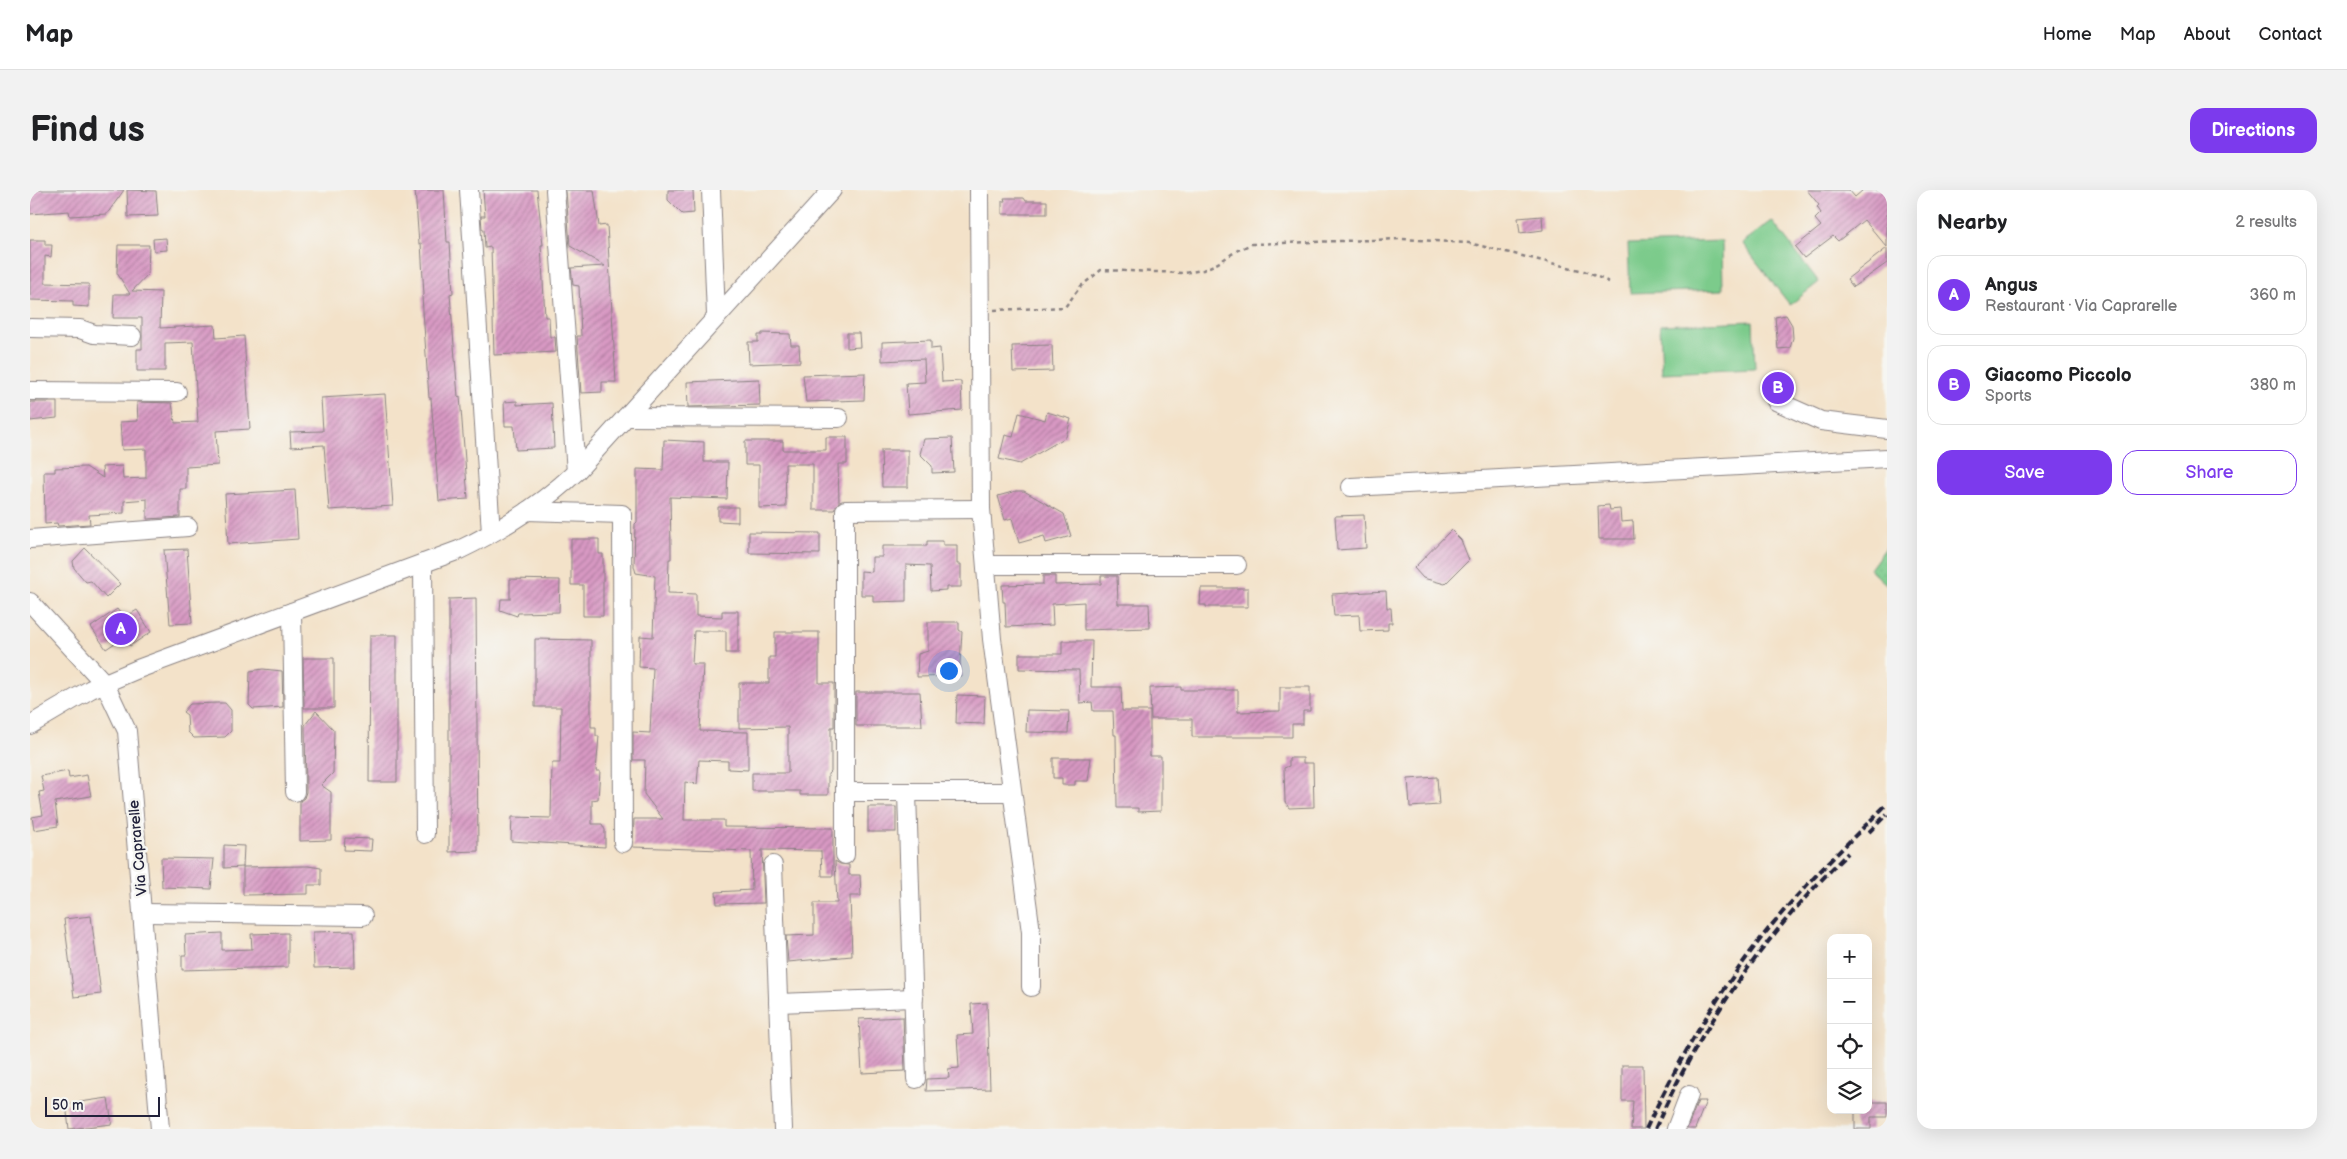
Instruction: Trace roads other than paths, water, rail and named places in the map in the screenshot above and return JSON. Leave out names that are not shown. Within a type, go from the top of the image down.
[{"type":"street","points":[[469,190],[491,533]]},
{"type":"street","points":[[555,190],[576,472]]},
{"type":"street","points":[[711,190],[716,315]]},
{"type":"street","points":[[30,726],[91,689],[138,669],[459,550],[491,533],[527,510],[576,472],[716,315],[832,190]]},
{"type":"street","points":[[979,190],[981,509],[992,639],[1031,932],[1032,987]]},
{"type":"street","points":[[30,328],[80,329],[94,334],[132,336]]},
{"type":"street","points":[[30,391],[177,392]]},
{"type":"street","points":[[1776,401],[1821,421],[1887,429]]},
{"type":"street","points":[[626,417],[839,418]]},
{"type":"street","points":[[1351,487],[1887,458]]},
{"type":"street","points":[[845,855],[845,510],[981,509]]},
{"type":"street","points":[[527,510],[622,514],[622,843]]},
{"type":"street","points":[[30,539],[188,527]]},
{"type":"street","points":[[423,563],[425,834]]},
{"type":"street","points":[[986,565],[1237,565]]},
{"type":"street","name":"Via Caprarelle","points":[[30,602],[105,684],[127,731],[144,913],[160,1129]]},
{"type":"street","points":[[292,612],[295,792]]},
{"type":"street","points":[[845,792],[1012,792]]},
{"type":"street","points":[[907,793],[916,1079]]},
{"type":"street","points":[[773,865],[783,1129]]},
{"type":"street","points":[[144,913],[363,916]]},
{"type":"street","points":[[778,1003],[914,998]]},
{"type":"street","points":[[1676,1129],[1689,1095]]},
{"type":"railway","points":[[1646,1129],[1671,1079],[1699,1030],[1745,959],[1792,902],[1887,804]]},
{"type":"railway","points":[[1869,832],[1887,814]]},
{"type":"railway","points":[[1655,1129],[1693,1053],[1738,982],[1790,915],[1848,853]]},
{"type":"place","name":"Giacomo Piccolo","points":[[1778,388]]},
{"type":"place","name":"Angus","points":[[121,629]]}]
